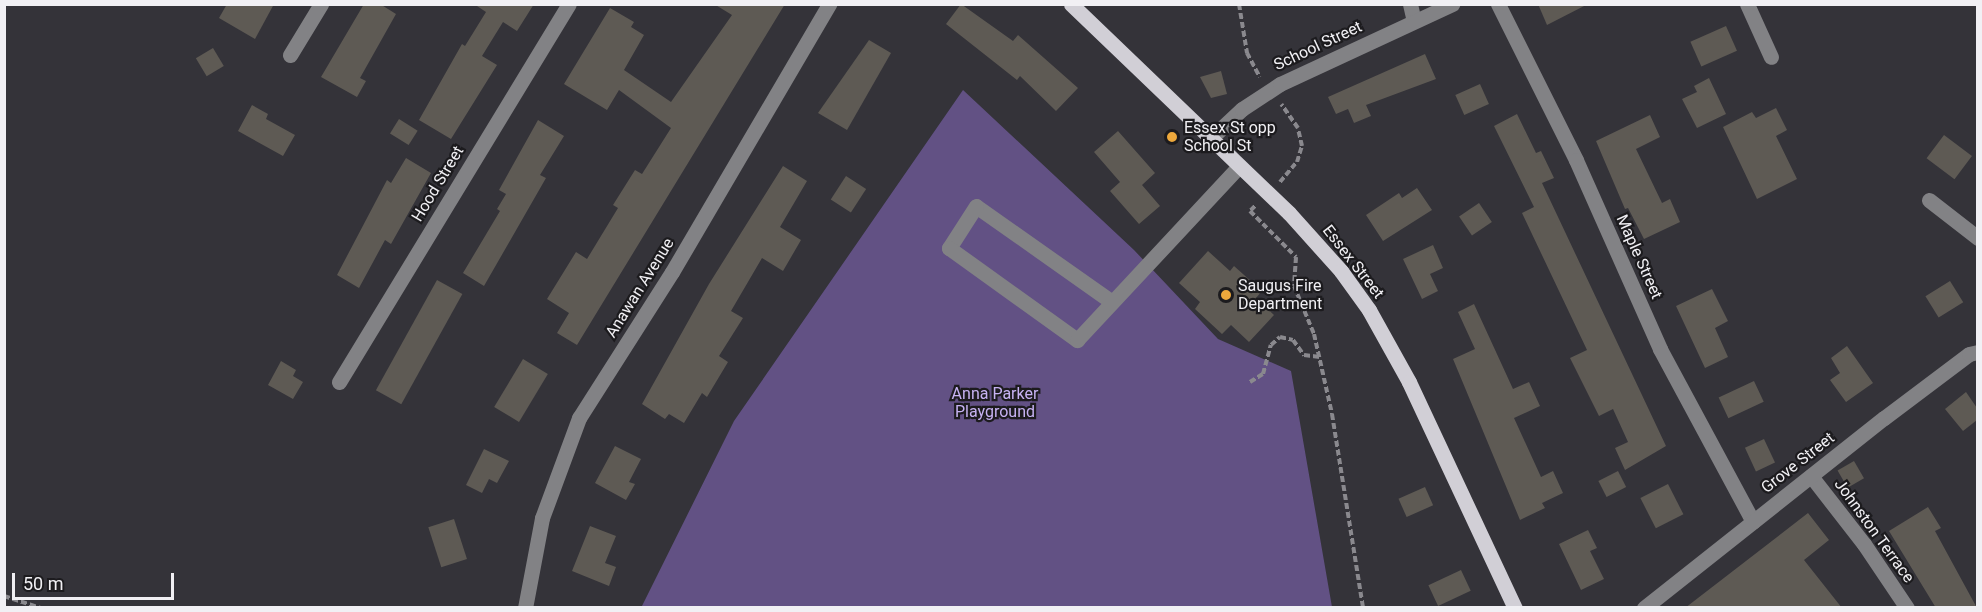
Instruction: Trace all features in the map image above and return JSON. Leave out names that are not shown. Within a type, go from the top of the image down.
[{"type":"main road","name":"Essex Street","points":[[1071,4],[1319,244],[1369,310],[1414,392],[1515,608]]},
{"type":"street","points":[[290,55],[321,4]]},
{"type":"street","name":"Hood Street","points":[[339,382],[569,4]]},
{"type":"street","name":"Anawan Avenue","points":[[525,608],[542,518],[579,418],[672,272],[829,4]]},
{"type":"street","points":[[1410,4],[1414,21]]},
{"type":"street","name":"School Street","points":[[1211,138],[1270,90],[1452,4]]},
{"type":"street","name":"Maple Street","points":[[1498,4],[1576,160],[1660,349],[1753,522]]},
{"type":"street","points":[[1747,4],[1771,57]]},
{"type":"street","points":[[1112,302],[976,206],[949,248],[1077,340],[1239,166]]},
{"type":"street","points":[[1929,200],[1977,238]]},
{"type":"street","name":"Grove Street","points":[[1644,608],[1969,354],[1977,352]]},
{"type":"street","name":"Johnston Terrace","points":[[1811,476],[1864,544],[1907,608]]},
{"type":"path","points":[[1239,4],[1246,49],[1258,75]]},
{"type":"path","points":[[1280,103],[1298,128],[1302,146],[1298,162],[1285,176]]},
{"type":"path","points":[[1250,212],[1296,257],[1294,286],[1320,357],[1363,608]]},
{"type":"path","points":[[1250,382],[1263,374],[1271,345],[1280,337],[1293,340],[1304,355],[1320,357]]},
{"type":"path","points":[[4,596],[41,608]]},
{"type":"green space","name":"Anna Parker Playground","points":[[963,90],[1134,250],[1218,339],[1291,371],[1332,607],[641,608],[734,421]]},
{"type":"building","points":[[227,4],[274,4],[255,39],[219,18]]},
{"type":"building","points":[[364,4],[380,4],[396,14],[360,78],[366,81],[357,97],[321,77]]},
{"type":"building","points":[[474,4],[534,4],[517,31],[503,22],[482,56],[497,65],[451,139],[419,120],[462,44],[465,46],[486,12]]},
{"type":"building","points":[[714,4],[785,4],[577,345],[557,333],[569,313],[547,299],[576,252],[587,259],[618,208],[613,205],[635,170],[642,174],[671,128],[619,90],[607,110],[564,84],[610,8],[634,22],[631,27],[644,35],[624,70],[671,102],[732,15]]},
{"type":"building","points":[[961,4],[1013,41],[1018,35],[1078,88],[1056,111],[1020,76],[1017,80],[946,24]]},
{"type":"building","points":[[1538,4],[1588,4],[1547,25]]},
{"type":"building","points":[[1726,26],[1737,51],[1701,67],[1690,42]]},
{"type":"building","points":[[869,40],[891,53],[847,130],[818,113]]},
{"type":"building","points":[[213,48],[224,66],[207,76],[196,58]]},
{"type":"building","points":[[1425,54],[1436,79],[1366,105],[1371,116],[1354,123],[1348,109],[1336,114],[1328,97]]},
{"type":"building","points":[[1221,71],[1227,94],[1211,98],[1200,77]]},
{"type":"building","points":[[1709,78],[1726,114],[1697,128],[1682,99],[1697,92],[1694,86]]},
{"type":"building","points":[[1480,84],[1489,104],[1464,115],[1455,95]]},
{"type":"building","points":[[252,105],[268,114],[266,119],[295,135],[283,156],[238,131]]},
{"type":"building","points":[[1776,108],[1787,130],[1776,136],[1797,179],[1757,199],[1723,127],[1752,112],[1756,118]]},
{"type":"building","points":[[1517,114],[1536,153],[1541,151],[1554,178],[1542,183],[1666,446],[1625,470],[1615,448],[1628,442],[1613,409],[1599,416],[1570,358],[1587,350],[1522,213],[1534,207],[1494,126]]},
{"type":"building","points":[[1650,115],[1660,137],[1636,149],[1662,203],[1670,199],[1680,222],[1644,239],[1628,208],[1625,209],[1596,141]]},
{"type":"building","points":[[399,119],[418,131],[409,145],[390,133]]},
{"type":"building","points":[[538,120],[564,136],[540,175],[546,178],[484,286],[463,273],[500,211],[497,209],[506,194],[499,190]]},
{"type":"building","points":[[1118,131],[1155,173],[1142,185],[1160,206],[1139,224],[1110,191],[1120,182],[1094,152]]},
{"type":"building","points":[[1944,135],[1972,156],[1954,179],[1927,158]]},
{"type":"building","points":[[406,158],[431,173],[391,244],[385,240],[359,288],[337,275],[387,180],[391,183]]},
{"type":"building","points":[[783,166],[807,181],[780,227],[801,240],[783,271],[762,258],[731,311],[743,318],[719,356],[728,362],[707,397],[702,393],[684,423],[669,414],[665,419],[642,404],[709,284]]},
{"type":"building","points":[[846,176],[866,189],[851,213],[831,199]]},
{"type":"building","points":[[1417,188],[1432,210],[1383,241],[1366,215],[1399,193],[1402,198]]},
{"type":"building","points":[[1479,203],[1492,222],[1472,235],[1459,216]]},
{"type":"building","points":[[1433,245],[1443,268],[1430,274],[1438,291],[1422,299],[1403,259]]},
{"type":"building","name":"Saugus Fire Department","points":[[1208,251],[1230,271],[1234,266],[1262,291],[1256,298],[1274,315],[1249,342],[1231,325],[1222,334],[1195,309],[1200,302],[1179,283]]},
{"type":"building","points":[[437,280],[462,294],[401,404],[376,390]]},
{"type":"building","points":[[1950,281],[1963,302],[1939,318],[1925,296]]},
{"type":"building","points":[[1712,289],[1728,321],[1715,328],[1728,357],[1705,368],[1676,306]]},
{"type":"building","points":[[1474,304],[1513,389],[1529,382],[1540,406],[1514,418],[1541,477],[1553,471],[1563,493],[1542,503],[1545,508],[1520,520],[1453,359],[1475,349],[1458,312]]},
{"type":"building","points":[[1847,346],[1873,383],[1846,402],[1830,380],[1840,373],[1831,358]]},
{"type":"building","points":[[523,359],[548,374],[519,422],[494,407]]},
{"type":"building","points":[[281,361],[296,370],[293,376],[303,382],[293,399],[268,385]]},
{"type":"building","points":[[1754,381],[1764,402],[1728,418],[1719,397]]},
{"type":"building","points":[[1966,392],[1977,408],[1977,420],[1963,431],[1945,409]]},
{"type":"building","points":[[1764,439],[1775,463],[1756,471],[1745,448]]},
{"type":"building","points":[[615,446],[641,459],[629,482],[635,484],[626,500],[595,483]]},
{"type":"building","points":[[484,449],[509,461],[497,483],[489,479],[482,493],[466,485]]},
{"type":"building","points":[[1854,461],[1864,478],[1848,488],[1838,470]]},
{"type":"building","points":[[1618,471],[1626,487],[1607,497],[1598,481]]},
{"type":"building","points":[[1668,484],[1683,514],[1656,528],[1640,498]]},
{"type":"building","points":[[1425,487],[1433,505],[1407,517],[1399,499]]},
{"type":"building","points":[[1928,507],[1941,528],[1935,531],[1977,608],[1936,608],[1889,531]]},
{"type":"building","points":[[1808,513],[1829,540],[1804,560],[1842,608],[1685,608]]},
{"type":"building","points":[[454,519],[467,559],[441,567],[428,527]]},
{"type":"building","points":[[590,526],[616,536],[605,563],[616,567],[609,586],[572,571]]},
{"type":"building","points":[[1588,530],[1597,548],[1590,551],[1604,579],[1581,590],[1559,544]]},
{"type":"building","points":[[1461,570],[1471,591],[1438,606],[1428,585]]},
{"type":"place","name":"Essex St opp School St","points":[[1172,137]]},
{"type":"place","name":"Saugus Fire Department","points":[[1226,295]]}]
